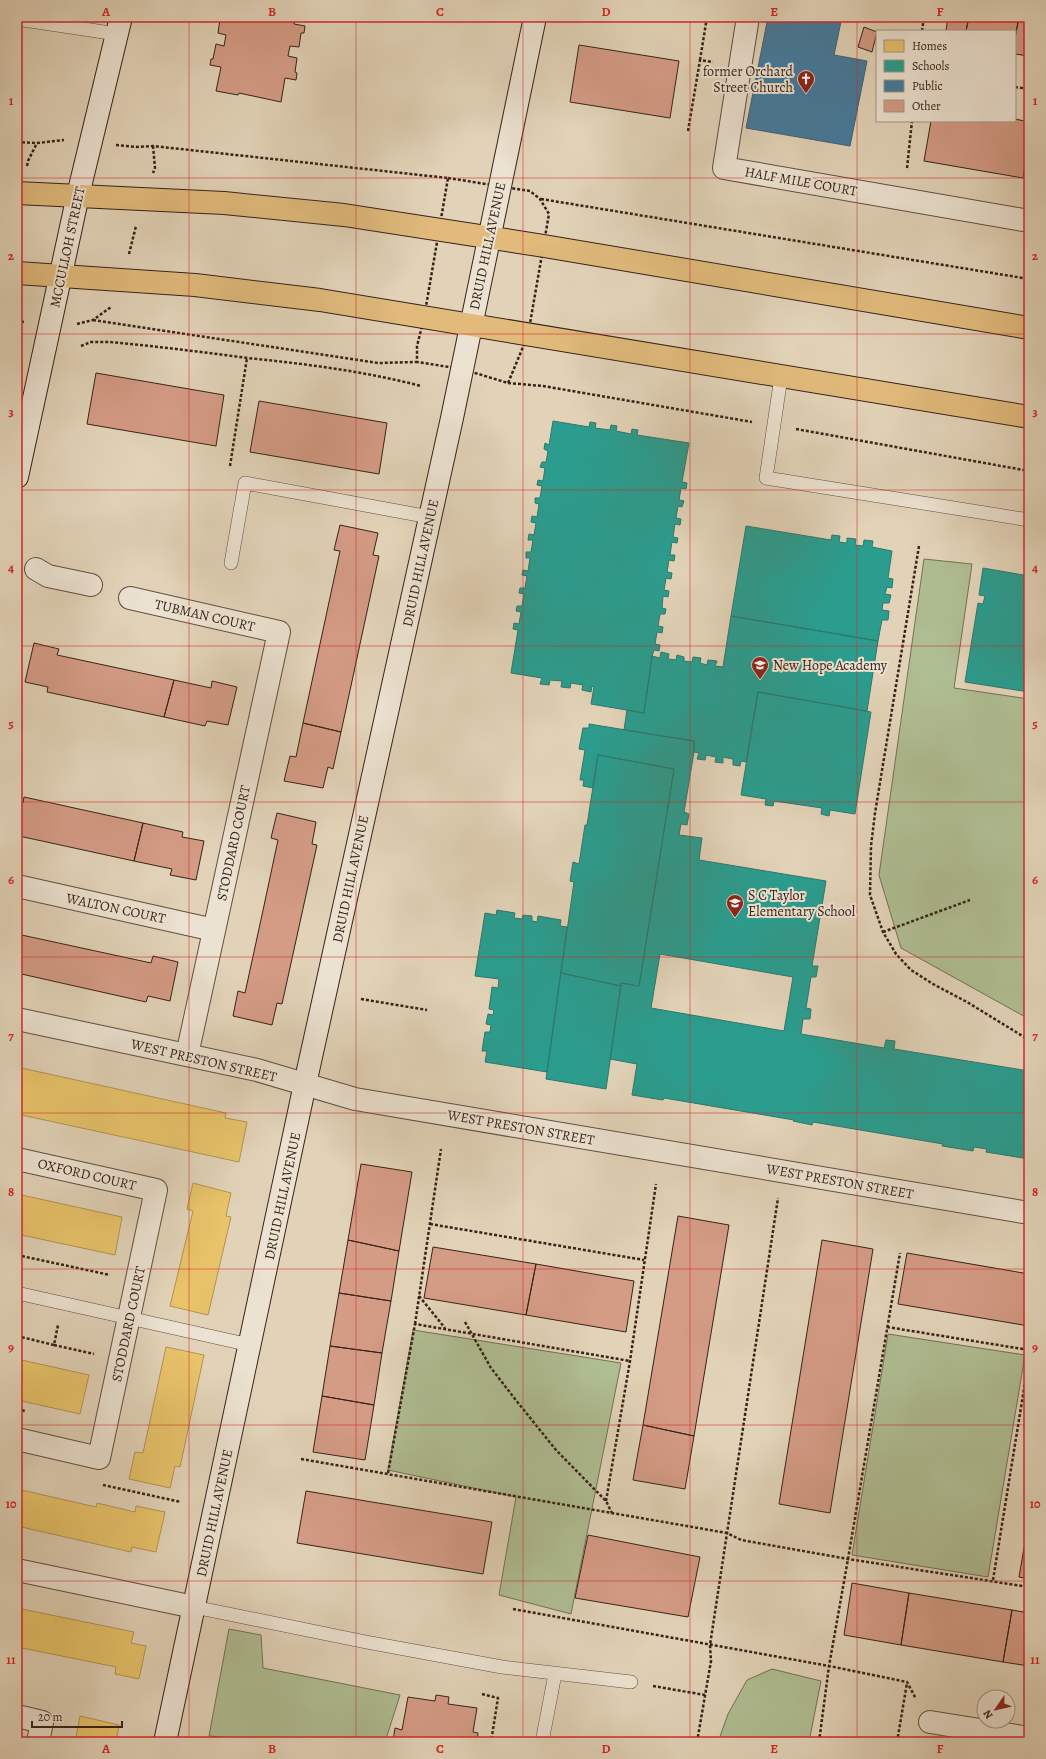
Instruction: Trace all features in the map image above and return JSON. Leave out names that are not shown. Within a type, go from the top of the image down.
[{"type":"main road","points":[[17,193],[224,203],[336,214],[489,237],[1029,328]]},
{"type":"main road","points":[[17,273],[195,285],[320,300],[781,378],[1029,417]]},
{"type":"street","name":"DRUID HILL AVENUE","points":[[165,1742],[305,1084],[430,516],[535,17]]},
{"type":"street","name":"HALF MILE COURT","points":[[748,17],[724,168],[1029,221]]},
{"type":"street","name":"MCCULLOH STREET","points":[[17,477],[78,196],[119,26]]},
{"type":"street","points":[[36,569],[48,576],[91,585]]},
{"type":"street","name":"TUBMAN COURT","points":[[130,598],[279,632]]},
{"type":"street","name":"STODDARD COURT","points":[[187,1055],[279,632]]},
{"type":"street","name":"WALTON COURT","points":[[17,886],[214,930]]},
{"type":"street","name":"WEST PRESTON STREET","points":[[17,1019],[256,1070],[355,1099],[1029,1213]]},
{"type":"street","name":"OXFORD COURT","points":[[17,1159],[156,1190]]},
{"type":"street","name":"STODDARD COURT","points":[[17,1439],[99,1458],[156,1190]]},
{"type":"street","points":[[17,1570],[194,1607]]},
{"type":"street","points":[[17,1716],[40,1732]]},
{"type":"street","points":[[930,1722],[1029,1738]]},
{"type":"lane","points":[[17,19],[119,26]]},
{"type":"lane","points":[[781,378],[766,478],[1029,520]]},
{"type":"lane","points":[[231,563],[245,483],[430,516]]},
{"type":"lane","points":[[17,1294],[250,1345]]},
{"type":"lane","points":[[194,1607],[502,1667],[630,1682]]},
{"type":"lane","points":[[542,1742],[555,1674]]},
{"type":"path","points":[[688,131],[707,17]]},
{"type":"path","points":[[922,30],[924,17]]},
{"type":"path","points":[[700,60],[715,62]]},
{"type":"path","points":[[1016,87],[1029,89]]},
{"type":"path","points":[[907,168],[912,122]]},
{"type":"path","points":[[17,142],[37,143],[59,140]]},
{"type":"path","points":[[28,161],[37,143]]},
{"type":"path","points":[[153,146],[155,168]]},
{"type":"path","points":[[136,147],[153,146],[474,182]]},
{"type":"path","points":[[444,201],[448,178]]},
{"type":"path","points":[[530,191],[540,199],[549,214]]},
{"type":"path","points":[[540,199],[1029,279]]},
{"type":"path","points":[[129,252],[134,236]]},
{"type":"path","points":[[432,274],[435,255]]},
{"type":"path","points":[[534,305],[538,275]]},
{"type":"path","points":[[78,324],[93,320],[114,305]]},
{"type":"path","points":[[93,320],[378,363],[417,362],[435,364]]},
{"type":"path","points":[[81,346],[91,342],[109,342],[334,367],[384,376],[421,386]]},
{"type":"path","points":[[417,362],[418,346]]},
{"type":"path","points":[[229,472],[247,358]]},
{"type":"path","points":[[488,378],[508,383],[518,361]]},
{"type":"path","points":[[919,546],[875,813],[871,846],[870,895],[883,932],[896,954],[911,970],[1029,1040]]},
{"type":"path","points":[[883,932],[970,900]]},
{"type":"path","points":[[361,999],[427,1010]]},
{"type":"path","points":[[388,1473],[415,1324],[441,1149]]},
{"type":"path","points":[[697,1742],[711,1661],[710,1644],[782,1172]]},
{"type":"path","points":[[606,1501],[630,1361],[656,1184]]},
{"type":"path","points":[[430,1224],[644,1260]]},
{"type":"path","points":[[818,1742],[829,1666],[900,1253]]},
{"type":"path","points":[[17,1255],[110,1275]]},
{"type":"path","points":[[419,1296],[445,1329]]},
{"type":"path","points":[[465,1322],[491,1368],[537,1428],[556,1450],[606,1501],[613,1513]]},
{"type":"path","points":[[415,1324],[630,1361]]},
{"type":"path","points":[[887,1327],[1029,1350]]},
{"type":"path","points":[[54,1345],[98,1355]]},
{"type":"path","points":[[994,1580],[1029,1358]]},
{"type":"path","points":[[17,1409],[32,1413]]},
{"type":"path","points":[[301,1459],[727,1533],[741,1540],[848,1559],[994,1580],[1029,1587]]},
{"type":"path","points":[[513,1609],[829,1666],[907,1682],[930,1722]]},
{"type":"path","points":[[630,1682],[705,1695]]},
{"type":"path","points":[[897,1742],[907,1682]]},
{"type":"path","points":[[482,1694],[498,1698],[491,1742]]},
{"type":"green space","points":[[924,559],[972,564],[954,688],[1029,699],[1029,1019],[901,948],[879,875]]},
{"type":"green space","points":[[413,1330],[621,1363],[571,1614],[499,1595],[516,1497],[388,1470]]},
{"type":"green space","points":[[888,1334],[1025,1355],[988,1577],[852,1555]]},
{"type":"green space","points":[[229,1629],[261,1635],[263,1668],[400,1695],[385,1742],[277,1742],[209,1736]]},
{"type":"green space","points":[[772,1669],[821,1681],[809,1742],[718,1742],[728,1714],[747,1680]]},
{"type":"building: Homes","points":[[17,1067],[226,1113],[225,1118],[247,1122],[239,1162],[17,1114]]},
{"type":"building: Homes","points":[[193,1183],[231,1193],[226,1216],[231,1217],[208,1315],[170,1306],[193,1211],[187,1209]]},
{"type":"building: Homes","points":[[17,1194],[122,1217],[115,1255],[17,1234]]},
{"type":"building: Homes","points":[[166,1347],[204,1355],[180,1467],[175,1466],[170,1488],[129,1479],[135,1452],[143,1453]]},
{"type":"building: Homes","points":[[17,1359],[89,1375],[80,1414],[17,1400]]},
{"type":"building: Homes","points":[[17,1489],[96,1507],[97,1503],[135,1512],[136,1506],[165,1512],[156,1552],[132,1547],[131,1552],[17,1526]]},
{"type":"building: Homes","points":[[17,1608],[134,1632],[131,1643],[146,1646],[139,1679],[115,1674],[116,1667],[17,1647]]},
{"type":"building: Homes","points":[[80,1716],[119,1725],[116,1742],[75,1742]]},
{"type":"building: Schools","points":[[553,421],[589,427],[590,422],[596,423],[595,428],[610,430],[611,425],[617,426],[616,431],[631,434],[632,429],[638,430],[637,435],[689,443],[682,482],[687,483],[686,489],[681,488],[679,500],[684,501],[682,507],[678,506],[676,518],[681,519],[680,525],[675,524],[673,537],[678,538],[677,543],[672,542],[670,555],[675,555],[674,561],[669,560],[667,572],[672,573],[671,579],[666,578],[664,590],[669,591],[668,597],[663,596],[662,608],[666,609],[665,614],[660,614],[658,626],[663,627],[662,633],[657,632],[655,644],[660,645],[659,651],[654,650],[652,656],[644,713],[591,704],[594,687],[592,686],[591,692],[582,690],[583,685],[571,683],[570,688],[561,687],[562,681],[550,680],[549,685],[540,684],[542,678],[511,673],[518,630],[513,629],[514,623],[519,624],[521,612],[516,611],[517,606],[522,606],[524,594],[519,593],[520,588],[525,588],[527,576],[522,575],[523,570],[528,571],[530,558],[526,558],[526,552],[531,552],[533,540],[528,540],[529,534],[534,535],[536,523],[531,522],[532,516],[537,517],[539,504],[535,503],[535,498],[540,498],[542,486],[537,485],[538,480],[543,481],[545,468],[540,467],[542,462],[546,462],[548,451],[544,449],[545,443],[549,445]]},
{"type":"building: Schools","points":[[746,526],[831,540],[832,535],[840,536],[839,542],[847,543],[847,538],[856,539],[855,545],[863,546],[864,540],[873,541],[872,547],[892,551],[888,578],[893,579],[892,588],[887,587],[885,594],[891,595],[889,603],[883,603],[882,610],[889,611],[888,620],[882,620],[878,641],[731,616]]},
{"type":"building: Schools","points":[[983,568],[1029,576],[1029,692],[965,682],[978,603],[983,604],[985,596],[979,595]]},
{"type":"building: Schools","name":"New Hope Academy","points":[[731,616],[878,641],[867,711],[758,692],[746,762],[741,761],[740,766],[733,765],[733,759],[723,757],[723,763],[715,762],[716,757],[706,755],[705,760],[697,759],[699,753],[694,752],[694,741],[624,730],[627,710],[644,713],[652,656],[660,658],[661,652],[669,654],[668,659],[676,660],[677,655],[684,657],[684,661],[692,662],[693,657],[701,658],[700,663],[707,665],[708,660],[717,661],[715,666],[723,667]]},
{"type":"building: Schools","points":[[758,692],[871,712],[855,814],[830,810],[829,816],[821,814],[822,808],[774,801],[773,806],[765,805],[766,799],[741,795]]},
{"type":"building: Schools","name":"S C Taylor Elementary School","points":[[589,724],[694,741],[694,752],[684,812],[689,814],[687,825],[681,824],[679,835],[702,838],[699,860],[826,881],[812,966],[818,966],[816,977],[811,977],[806,1008],[811,1009],[810,1019],[803,1019],[801,1034],[884,1048],[886,1040],[895,1041],[894,1049],[1029,1071],[1029,1159],[986,1152],[987,1149],[974,1147],[973,1151],[942,1146],[943,1144],[813,1122],[812,1125],[793,1121],[794,1120],[664,1098],[663,1100],[632,1095],[637,1064],[610,1059],[621,983],[639,986],[674,769],[598,755],[593,788],[583,786],[584,780],[580,780],[585,750],[579,749],[583,728],[589,728]],"holes":[[[660,954],[793,977],[784,1031],[651,1008]]]},
{"type":"building: Schools","points":[[598,755],[674,769],[639,986],[621,983],[621,986],[561,973],[574,882],[570,881],[573,862],[579,864]]},
{"type":"building: Schools","points":[[497,910],[515,913],[514,918],[522,919],[523,915],[532,916],[532,921],[537,922],[538,916],[561,920],[560,926],[567,927],[547,1072],[485,1062],[487,1051],[482,1051],[485,1032],[490,1032],[491,1025],[486,1024],[488,1014],[493,1015],[494,1010],[489,1009],[492,987],[498,988],[499,979],[475,976],[485,913],[496,915]]},
{"type":"building: Schools","points":[[561,973],[621,986],[606,1089],[546,1079]]},
{"type":"building: Public","name":"former Orchard Street Church","points":[[768,17],[842,17],[834,55],[867,61],[850,146],[746,128]]},
{"type":"building: Other","points":[[218,17],[299,17],[298,21],[295,20],[294,24],[305,26],[304,33],[301,33],[299,47],[290,46],[288,56],[297,58],[295,72],[297,73],[296,80],[285,78],[281,102],[239,93],[238,95],[216,91],[221,67],[210,65],[211,59],[213,59],[216,44],[224,46],[226,35],[218,33],[220,19]]},
{"type":"building: Other","points":[[948,17],[969,17],[966,30],[946,30]]},
{"type":"building: Other","points":[[969,17],[1019,17],[1016,33],[1016,30],[966,30]]},
{"type":"building: Other","points":[[1019,17],[1029,17],[1029,56],[1016,54],[1016,33]]},
{"type":"building: Other","points":[[864,27],[876,32],[872,52],[858,47]]},
{"type":"building: Other","points":[[579,45],[679,61],[670,118],[570,102]]},
{"type":"building: Other","points":[[1016,119],[1029,122],[1029,142],[1023,178],[924,161],[931,122],[1016,122]]},
{"type":"building: Other","points":[[96,373],[224,395],[216,446],[87,424]]},
{"type":"building: Other","points":[[259,401],[387,423],[379,474],[250,452]]},
{"type":"building: Other","points":[[340,525],[378,533],[373,555],[379,556],[341,732],[303,723],[340,551],[334,550]]},
{"type":"building: Other","points":[[34,643],[59,649],[57,655],[174,680],[164,717],[47,692],[48,687],[25,682]]},
{"type":"building: Other","points":[[174,680],[211,688],[212,681],[237,687],[228,725],[207,721],[205,726],[164,717]]},
{"type":"building: Other","points":[[303,723],[341,732],[333,769],[328,767],[323,788],[284,781],[290,756],[296,757]]},
{"type":"building: Other","points":[[24,797],[143,823],[134,861],[19,836],[17,842],[17,802],[23,803]]},
{"type":"building: Other","points":[[277,813],[316,822],[312,844],[317,845],[282,1004],[277,1003],[272,1025],[233,1016],[238,991],[245,993],[262,915],[278,840],[271,838]]},
{"type":"building: Other","points":[[143,823],[183,832],[182,837],[204,841],[196,880],[170,875],[172,869],[134,861]]},
{"type":"building: Other","points":[[17,934],[151,963],[153,956],[178,962],[170,1001],[148,996],[146,1002],[17,973]]},
{"type":"building: Other","points":[[361,1164],[412,1172],[399,1251],[348,1240]]},
{"type":"building: Other","points":[[678,1216],[729,1225],[694,1436],[643,1425]]},
{"type":"building: Other","points":[[348,1240],[399,1251],[391,1301],[339,1293]]},
{"type":"building: Other","points":[[822,1240],[873,1249],[830,1513],[779,1504]]},
{"type":"building: Other","points":[[433,1247],[536,1264],[526,1315],[424,1298]]},
{"type":"building: Other","points":[[907,1253],[1029,1274],[1029,1326],[898,1304]]},
{"type":"building: Other","points":[[536,1264],[634,1281],[626,1332],[526,1315]]},
{"type":"building: Other","points":[[339,1293],[391,1301],[382,1353],[330,1346]]},
{"type":"building: Other","points":[[330,1346],[382,1353],[374,1405],[322,1396]]},
{"type":"building: Other","points":[[322,1396],[374,1405],[365,1460],[313,1452]]},
{"type":"building: Other","points":[[643,1425],[694,1436],[685,1489],[633,1480]]},
{"type":"building: Other","points":[[306,1491],[492,1522],[483,1574],[297,1543]]},
{"type":"building: Other","points":[[1029,1519],[1029,1579],[1019,1577]]},
{"type":"building: Other","points":[[588,1535],[700,1557],[688,1617],[575,1598]]},
{"type":"building: Other","points":[[852,1583],[909,1593],[901,1645],[844,1635]]},
{"type":"building: Other","points":[[909,1593],[1012,1610],[1003,1662],[901,1645]]},
{"type":"building: Other","points":[[1012,1610],[1029,1613],[1029,1666],[1003,1662]]},
{"type":"building: Other","points":[[436,1695],[449,1697],[448,1704],[477,1708],[473,1732],[478,1733],[477,1742],[393,1741],[395,1728],[402,1730],[408,1697],[435,1701]]},
{"type":"place","name":"former Orchard Street Church","points":[[806,94]]},
{"type":"place","name":"New Hope Academy","points":[[760,680]]},
{"type":"place","name":"S C Taylor Elementary School","points":[[735,918]]}]
